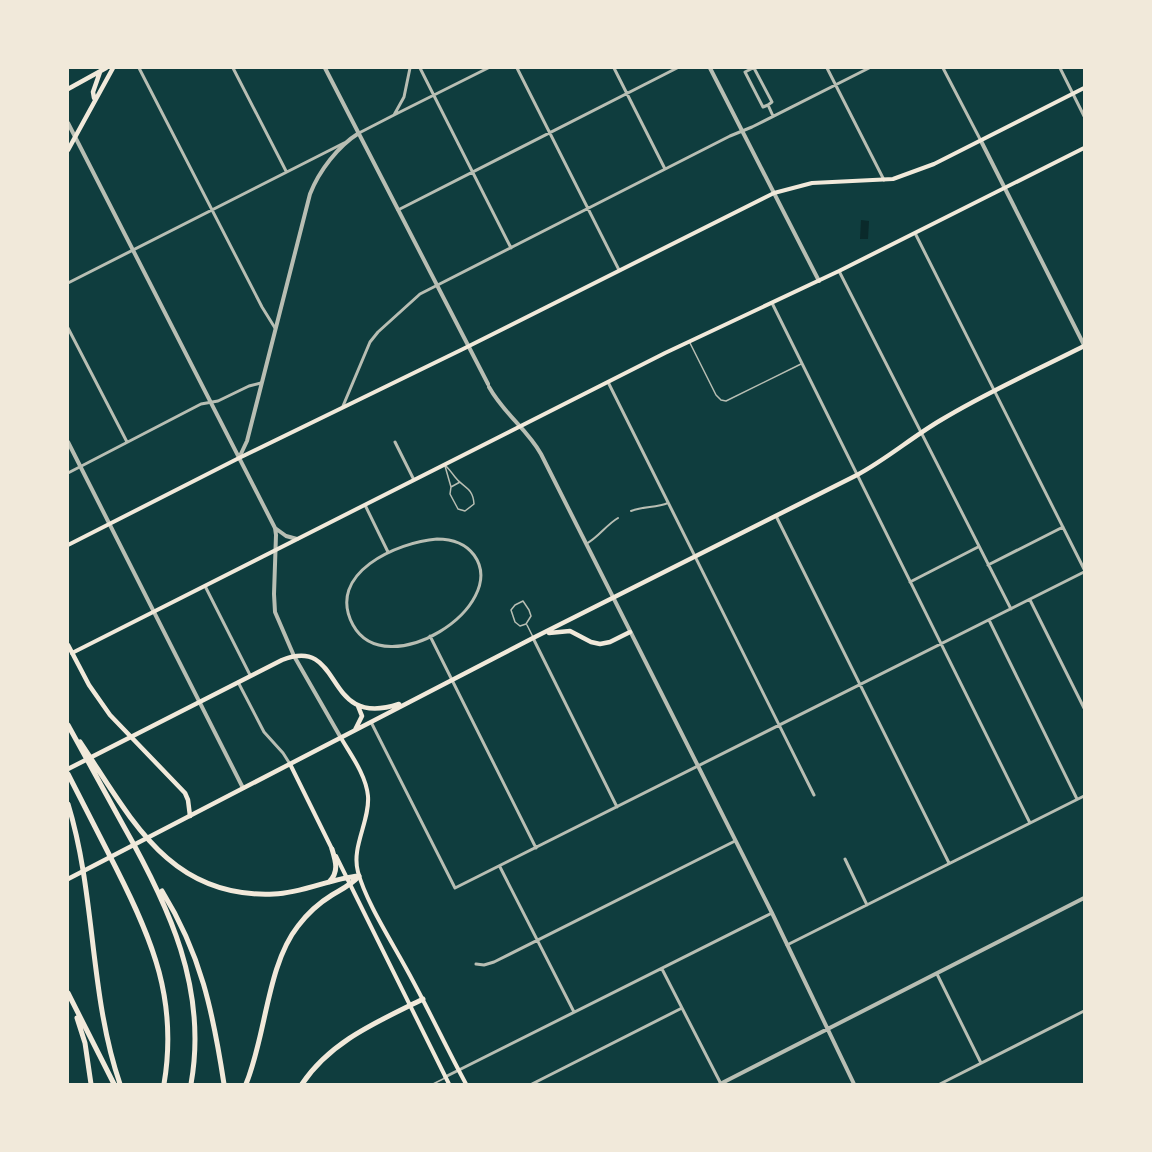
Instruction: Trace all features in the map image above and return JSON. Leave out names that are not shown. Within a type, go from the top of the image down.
[{"type":"highway","points":[[68,724],[143,860],[182,925],[196,957],[208,999],[224,1084]]},
{"type":"highway","points":[[68,724],[144,836],[166,858],[187,873],[210,885],[247,894],[287,894],[359,876]]},
{"type":"highway","points":[[68,771],[144,924],[157,961],[168,1020],[168,1052],[164,1084]]},
{"type":"highway","points":[[68,804],[81,859],[100,1003],[120,1084]]},
{"type":"highway","points":[[325,885],[335,873],[336,862],[332,849]]},
{"type":"highway","points":[[143,860],[172,921],[189,975],[195,1026],[191,1084]]},
{"type":"highway","points":[[246,1084],[259,1048],[278,966],[290,937],[298,925],[321,903],[351,885],[359,876]]},
{"type":"highway","points":[[68,993],[114,1084]]},
{"type":"highway","points":[[302,1084],[322,1059],[350,1036],[423,999]]},
{"type":"highway","points":[[71,1000],[85,1043],[91,1084]]},
{"type":"main road","points":[[94,99],[93,92],[99,73],[105,68]]},
{"type":"main road","points":[[68,89],[105,68]]},
{"type":"main road","points":[[68,150],[113,68]]},
{"type":"main road","points":[[68,545],[774,193],[812,183],[884,180],[919,171],[1084,88]]},
{"type":"main road","points":[[72,653],[608,382],[838,272],[1084,148]]},
{"type":"main road","points":[[68,879],[540,634],[857,475],[889,457],[954,412],[1084,346]]},
{"type":"main road","points":[[540,634],[566,630],[600,644],[610,642],[630,632]]},
{"type":"main road","points":[[68,645],[100,701],[185,793],[190,816]]},
{"type":"main road","points":[[68,771],[238,682],[294,656],[309,657],[321,663],[344,695],[358,706],[370,710],[381,710],[413,700]]},
{"type":"main road","points":[[355,730],[362,716],[358,706]]},
{"type":"main road","points":[[341,738],[362,774],[368,793],[358,851],[359,876],[466,1084]]},
{"type":"main road","points":[[290,764],[449,1084]]},
{"type":"street","points":[[139,68],[264,311],[275,328]]},
{"type":"street","points":[[233,68],[286,171]]},
{"type":"street","points":[[325,68],[488,386],[505,411],[537,447],[772,913],[854,1084]]},
{"type":"street","points":[[394,115],[404,97],[410,68]]},
{"type":"street","points":[[420,68],[511,248]]},
{"type":"street","points":[[68,283],[488,68]]},
{"type":"street","points":[[517,68],[619,270]]},
{"type":"street","points":[[614,68],[665,169]]},
{"type":"street","points":[[398,210],[677,68]]},
{"type":"street","points":[[710,68],[819,281]]},
{"type":"street","points":[[754,68],[772,102],[768,105],[763,107],[745,72],[754,68]]},
{"type":"street","points":[[827,68],[884,180]]},
{"type":"street","points":[[343,406],[374,336],[415,298],[588,208],[869,68]]},
{"type":"street","points":[[943,68],[1084,346]]},
{"type":"street","points":[[1060,68],[1084,116]]},
{"type":"street","points":[[768,105],[773,116]]},
{"type":"street","points":[[68,123],[274,528],[276,535],[274,609],[294,656],[341,738]]},
{"type":"street","points":[[239,458],[247,441],[310,194],[321,174],[348,141]]},
{"type":"street","points":[[371,722],[455,888],[1030,600],[1084,570],[915,233]]},
{"type":"street","points":[[838,272],[1011,609]]},
{"type":"street","points":[[772,303],[1030,823]]},
{"type":"street","points":[[68,328],[127,442]]},
{"type":"street","points":[[608,382],[814,795]]},
{"type":"street","points":[[68,473],[201,404],[218,401],[249,386],[261,383]]},
{"type":"street","points":[[68,442],[243,788]]},
{"type":"street","points":[[396,444],[414,480]]},
{"type":"street","points":[[632,511],[644,507],[661,506],[668,502]]},
{"type":"street","points":[[365,505],[388,553]]},
{"type":"street","points":[[776,516],[949,863]]},
{"type":"street","points":[[586,544],[598,537],[609,524],[618,518]]},
{"type":"street","points":[[988,565],[1063,527]]},
{"type":"street","points":[[274,528],[286,536],[297,539]]},
{"type":"street","points":[[445,539],[463,545],[477,560],[481,570],[481,582],[474,600],[452,622],[430,636],[402,646],[382,647],[364,638],[353,625],[347,603],[353,582],[366,567],[388,553],[413,543],[445,539]]},
{"type":"street","points":[[910,582],[979,547]]},
{"type":"street","points":[[205,586],[251,676]]},
{"type":"street","points":[[1030,600],[1084,708]]},
{"type":"street","points":[[989,620],[1077,799]]},
{"type":"street","points":[[430,636],[536,848]]},
{"type":"street","points":[[533,638],[618,807]]},
{"type":"street","points":[[238,682],[264,732],[290,764]]},
{"type":"street","points":[[786,946],[1084,796]]},
{"type":"street","points":[[476,964],[494,962],[735,841]]},
{"type":"street","points":[[845,859],[867,905]]},
{"type":"street","points":[[500,867],[574,1013]]},
{"type":"street","points":[[662,969],[721,1084],[1084,898]]},
{"type":"street","points":[[445,1077],[772,913]]},
{"type":"street","points":[[937,974],[981,1063]]},
{"type":"street","points":[[532,1084],[682,1008]]},
{"type":"street","points":[[940,1084],[1084,1011]]},
{"type":"lane","points":[[690,342],[716,395],[726,401],[802,363]]},
{"type":"lane","points":[[445,465],[460,482],[469,488],[474,501],[467,510],[461,511],[457,508],[450,495],[451,486],[445,465]]},
{"type":"lane","points":[[451,486],[460,482]]},
{"type":"lane","points":[[523,601],[530,613],[530,619],[526,624],[520,626],[516,624],[511,612],[513,606],[523,601]]},
{"type":"lane","points":[[526,624],[533,638]]},
{"type":"lane","points":[[433,1084],[445,1077]]},
{"type":"water","points":[[861,220],[869,221],[868,239],[860,239]]}]
